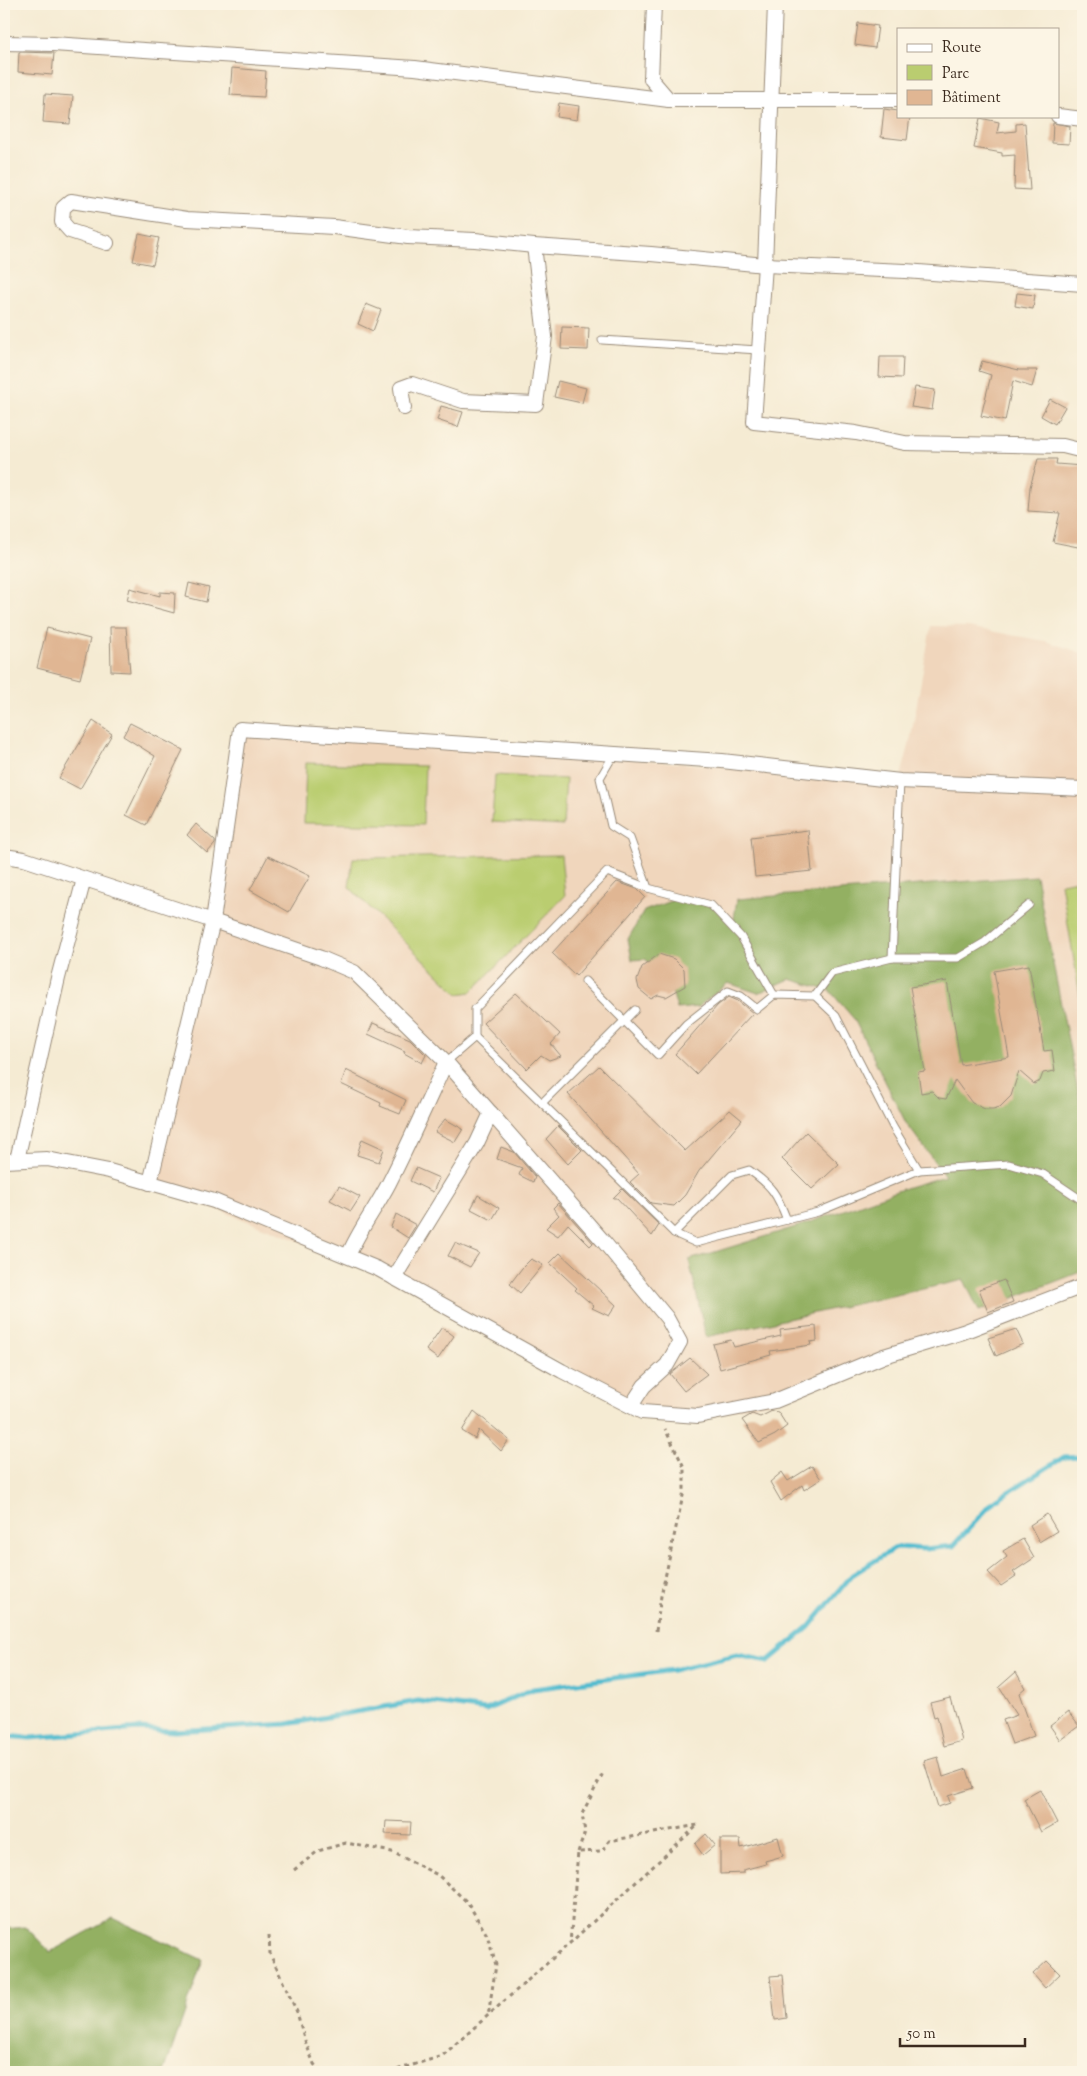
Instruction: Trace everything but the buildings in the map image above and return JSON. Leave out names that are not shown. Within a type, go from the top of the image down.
[{"type":"street","points":[[654,4],[650,79],[669,100]]},
{"type":"street","points":[[775,4],[765,265],[754,422],[856,433],[905,443],[1054,446],[1083,451]]},
{"type":"street","points":[[4,43],[54,44],[415,68],[669,100],[897,100]]},
{"type":"street","points":[[1060,116],[1083,119]]},
{"type":"street","points":[[107,243],[70,231],[62,222],[64,208],[71,201],[188,219],[334,227],[408,237],[475,240],[765,265],[905,271],[1083,284]]},
{"type":"street","points":[[404,408],[401,388],[412,384],[464,401],[536,404],[545,336],[534,246]]},
{"type":"street","points":[[150,1183],[213,920],[240,729],[722,760],[900,780],[1083,789]]},
{"type":"street","points":[[4,856],[24,859],[213,920],[354,972],[446,1062],[604,1242],[660,1310],[680,1342],[667,1365],[644,1386],[631,1406]]},
{"type":"street","points":[[84,879],[10,1160],[47,1159],[109,1171],[214,1201],[348,1256],[394,1278],[562,1371],[642,1412],[698,1416],[775,1401],[884,1356],[964,1332],[1083,1286]]},
{"type":"street","points":[[348,1256],[355,1238],[397,1167],[446,1062]]},
{"type":"street","points":[[394,1278],[477,1143],[491,1113]]},
{"type":"lane","points":[[602,340],[758,350]]},
{"type":"lane","points":[[614,754],[600,778],[611,826],[630,838],[648,888]]},
{"type":"lane","points":[[892,958],[900,780]]},
{"type":"lane","points":[[774,995],[741,937],[712,905],[648,888],[607,872],[475,1009],[475,1037],[674,1234],[696,1243],[818,1212],[919,1170],[1009,1164],[1043,1174],[1083,1201]]},
{"type":"lane","points":[[815,996],[832,973],[892,958],[958,958],[985,942],[1029,905]]},
{"type":"lane","points":[[585,981],[658,1054],[686,1024],[728,991],[741,996],[757,1009],[774,995],[815,996],[836,1016],[893,1127],[919,1170]]},
{"type":"lane","points":[[542,1103],[635,1010]]},
{"type":"lane","points":[[446,1062],[475,1037]]},
{"type":"lane","points":[[674,1234],[732,1174],[749,1170],[766,1181],[778,1197],[787,1220]]},
{"type":"path","points":[[656,1631],[661,1596],[684,1491],[684,1467],[657,1413]]},
{"type":"path","points":[[570,1943],[578,1852],[585,1832],[582,1814],[604,1772]]},
{"type":"path","points":[[390,2072],[442,2056],[570,1943],[698,1824],[609,1841],[602,1851],[578,1852]]},
{"type":"path","points":[[294,1870],[318,1851],[346,1843],[392,1852],[438,1875],[468,1903],[487,1935],[496,1965],[488,2016]]},
{"type":"path","points":[[269,1935],[270,1954],[297,2012],[314,2064],[321,2072]]},
{"type":"shaded area","points":[[931,626],[968,627],[1045,641],[1083,653],[1083,1286],[775,1401],[698,1416],[631,1406],[567,1365],[500,1337],[394,1278],[150,1183],[186,1036],[240,729],[900,780],[910,742]]},
{"type":"green space","points":[[306,763],[425,766],[423,825],[304,823]]},
{"type":"green space","points":[[495,775],[566,779],[563,826],[492,822]]},
{"type":"green space","points":[[561,855],[565,896],[471,992],[458,994],[349,887],[353,858]]},
{"type":"green space","points":[[1036,876],[1083,1117],[1083,1271],[979,1311],[964,1280],[706,1337],[689,1260],[802,1225],[908,1187],[945,1176],[906,1123],[854,1019],[830,991],[790,979],[758,993],[728,983],[698,1007],[677,1009],[668,976],[645,959],[632,960],[628,939],[644,911],[681,897],[715,907],[733,925],[737,899]]},
{"type":"green space","points":[[1083,879],[1083,1014],[1061,883]]},
{"type":"green space","points":[[113,1918],[203,1960],[164,2072],[4,2072],[4,1929],[26,1927],[50,1952]]},
{"type":"waterway","points":[[4,1736],[30,1738],[138,1729],[175,1731],[287,1724],[418,1701],[486,1710],[533,1689],[673,1670],[737,1655],[768,1661],[809,1627],[852,1575],[897,1547],[925,1549],[953,1546],[994,1501],[1064,1457],[1083,1456]]}]
